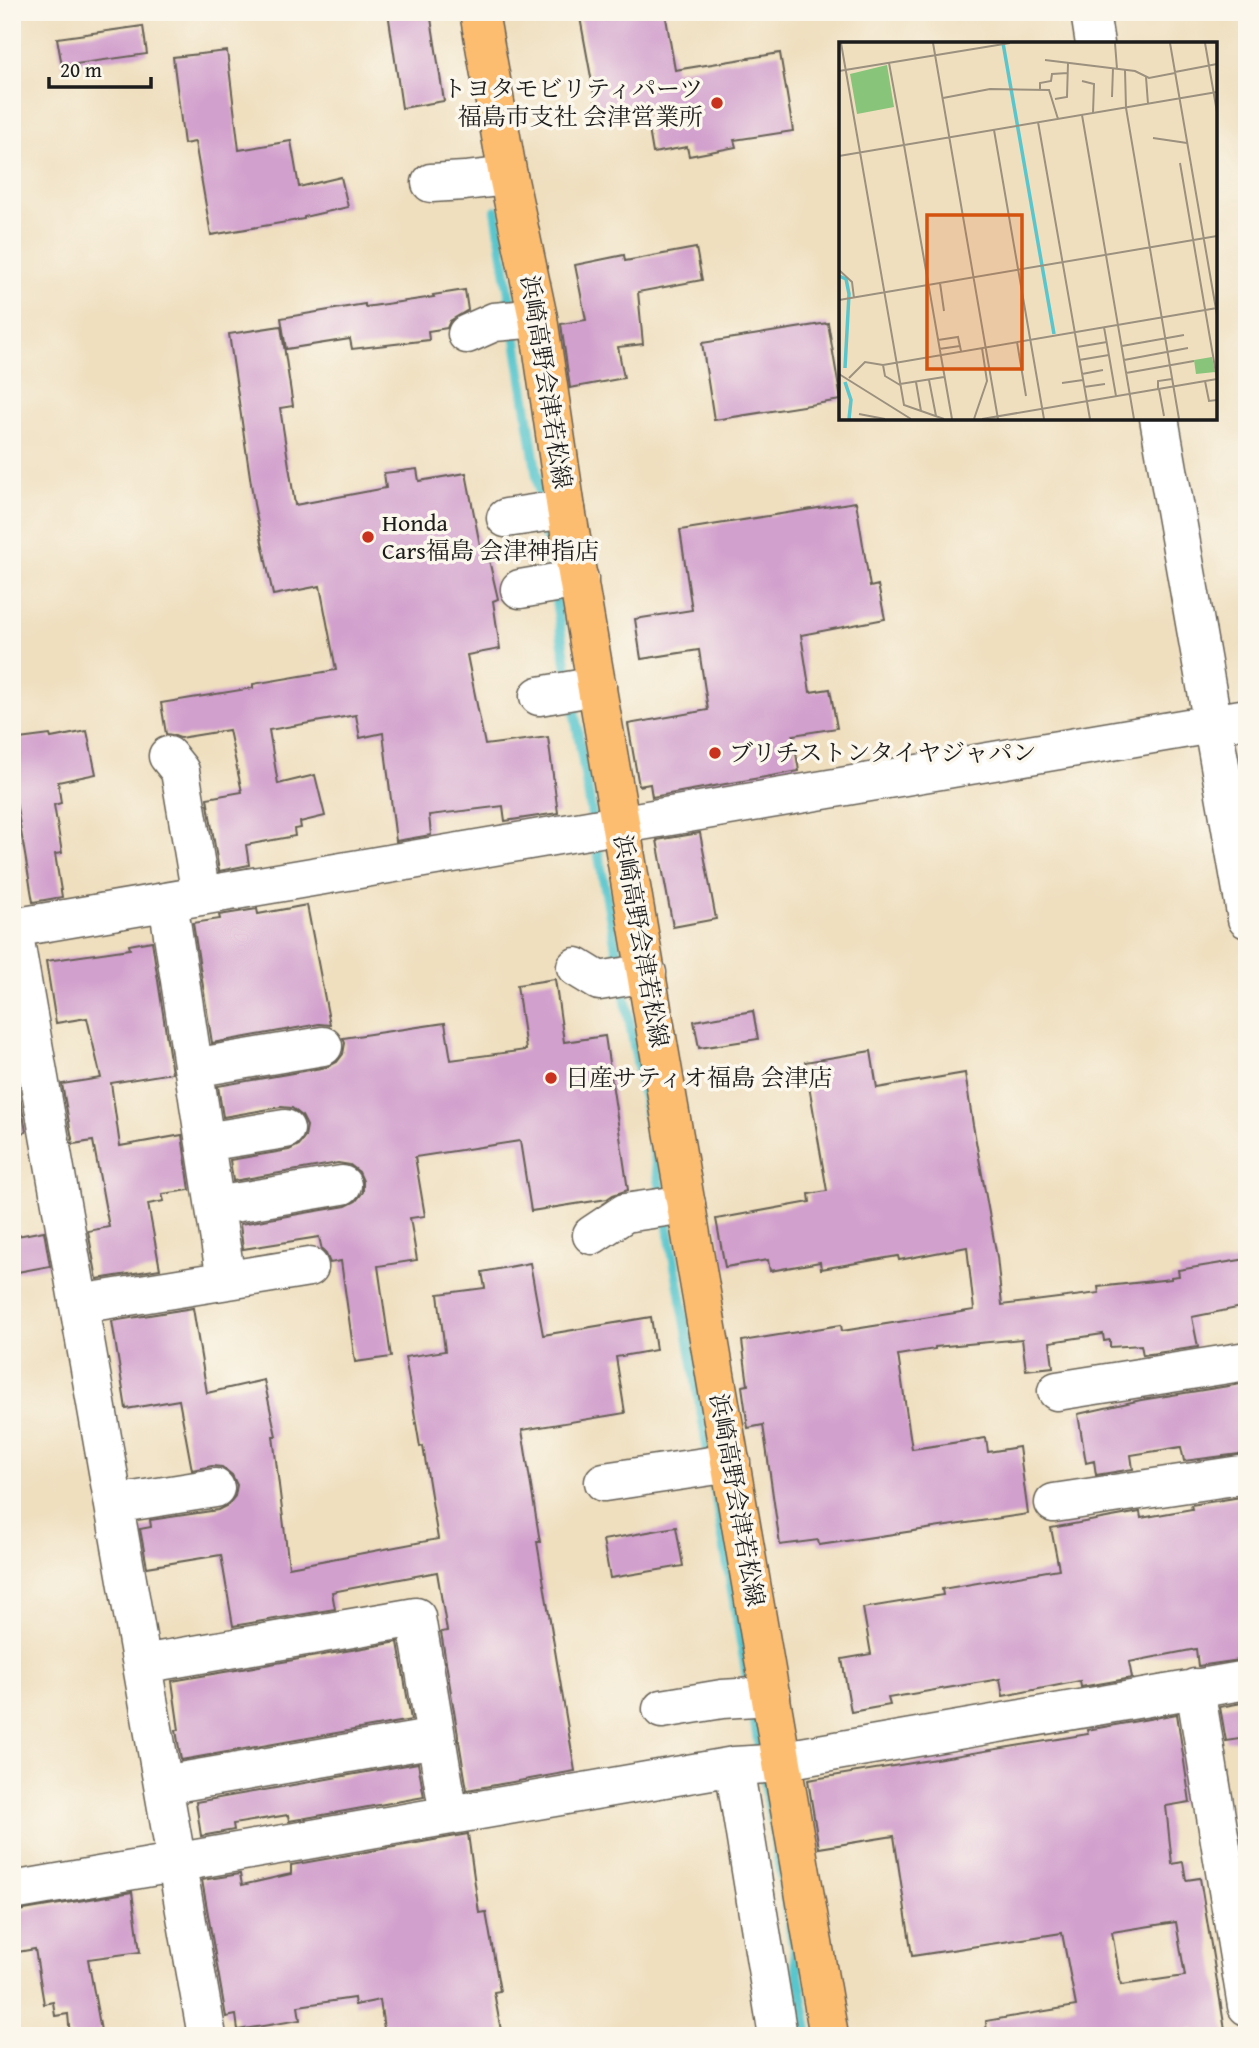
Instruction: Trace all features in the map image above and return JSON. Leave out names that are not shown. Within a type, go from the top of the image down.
[{"type":"main road","name":"浜崎高野会津若松線","points":[[479,12],[508,176],[538,318],[566,509],[597,686],[602,828],[647,973],[829,2036]]},
{"type":"street","points":[[1090,12],[1095,42]]},
{"type":"street","points":[[448,182],[508,176]]},
{"type":"street","points":[[481,328],[538,318]]},
{"type":"street","points":[[1159,420],[1229,721],[1247,919]]},
{"type":"street","points":[[517,517],[566,509]]},
{"type":"street","points":[[531,588],[579,579]]},
{"type":"street","points":[[546,695],[597,686]]},
{"type":"street","points":[[206,2036],[79,1304],[23,1045],[12,927],[1229,721]]},
{"type":"street","points":[[168,756],[180,772],[193,1068],[226,1280]]},
{"type":"street","points":[[587,974],[647,973]]},
{"type":"street","points":[[193,1068],[323,1046]]},
{"type":"street","points":[[205,1142],[285,1129]]},
{"type":"street","points":[[215,1206],[342,1185]]},
{"type":"street","points":[[592,1235],[625,1213],[686,1204]]},
{"type":"street","points":[[79,1304],[309,1266]]},
{"type":"street","points":[[1057,1391],[1247,1361]]},
{"type":"street","points":[[604,1482],[731,1463]]},
{"type":"street","points":[[1054,1503],[1247,1474]]},
{"type":"street","points":[[114,1504],[215,1488]]},
{"type":"street","points":[[142,1664],[416,1617],[449,1815]]},
{"type":"street","points":[[12,1891],[733,1766],[783,1763],[796,1758],[1247,1679]]},
{"type":"street","points":[[1195,1688],[1247,2006]]},
{"type":"street","points":[[662,1709],[722,1699],[771,1696]]},
{"type":"street","points":[[163,1784],[436,1738]]},
{"type":"street","points":[[733,1766],[778,2036]]},
{"type":"building","points":[[388,12],[430,12],[444,101],[402,108]]},
{"type":"building","name":"トヨタモビリティパーツ 福島市支社 会津営業所","points":[[579,12],[665,12],[675,70],[780,53],[793,131],[734,140],[736,147],[689,156],[687,147],[653,153],[645,106],[598,115]]},
{"type":"building","points":[[143,26],[147,54],[62,66],[57,38]]},
{"type":"building","points":[[227,51],[239,150],[291,141],[299,187],[341,177],[348,207],[304,219],[211,235],[195,142],[184,144],[173,57]]},
{"type":"building","points":[[696,248],[702,280],[638,292],[643,344],[618,347],[624,378],[570,388],[561,324],[586,320],[575,265],[624,255],[625,261]]},
{"type":"building","points":[[465,290],[468,310],[450,321],[447,328],[428,331],[429,340],[352,349],[350,339],[286,349],[281,318],[365,304],[365,307],[434,297],[433,295]]},
{"type":"building","points":[[828,323],[839,400],[714,420],[702,343]]},
{"type":"building","points":[[281,326],[293,406],[280,408],[295,505],[386,488],[384,473],[417,469],[419,481],[466,473],[483,561],[489,560],[498,599],[493,601],[500,649],[467,655],[485,745],[548,737],[558,813],[505,821],[503,806],[429,815],[431,835],[396,841],[383,733],[360,738],[356,715],[269,730],[278,784],[315,775],[325,816],[300,822],[301,828],[294,829],[295,836],[246,845],[249,865],[219,871],[207,798],[242,792],[229,730],[180,738],[166,734],[161,703],[253,688],[253,684],[336,670],[320,586],[273,595],[254,504],[229,334]]},
{"type":"building","points":[[856,502],[870,587],[878,585],[885,619],[801,635],[810,692],[830,689],[837,728],[793,735],[799,771],[652,797],[650,784],[639,786],[628,724],[708,710],[699,650],[641,659],[635,619],[692,610],[680,530]]},
{"type":"building","points":[[87,731],[96,774],[58,782],[61,803],[54,805],[62,853],[55,854],[62,897],[33,902],[12,778],[12,740],[50,735],[51,738]]},
{"type":"building","points":[[700,833],[716,919],[673,927],[657,840]]},
{"type":"building","points":[[307,905],[330,1025],[319,1024],[212,1043],[193,923],[220,919],[219,915],[257,909],[258,914]]},
{"type":"building","points":[[152,941],[172,1073],[111,1083],[120,1146],[182,1135],[190,1190],[162,1194],[164,1201],[148,1204],[160,1269],[97,1279],[88,1231],[109,1227],[93,1141],[73,1144],[62,1084],[101,1078],[87,1018],[56,1023],[46,961],[130,949],[129,945]]},
{"type":"building","points":[[555,979],[564,1042],[605,1036],[628,1190],[607,1199],[531,1211],[520,1141],[415,1157],[425,1216],[410,1218],[417,1260],[378,1266],[391,1357],[355,1362],[341,1261],[330,1263],[322,1250],[319,1237],[243,1249],[240,1224],[346,1206],[356,1201],[363,1192],[363,1181],[359,1172],[350,1165],[338,1163],[233,1181],[230,1160],[289,1150],[299,1145],[305,1137],[307,1126],[302,1116],[292,1108],[281,1107],[223,1117],[218,1086],[327,1067],[337,1062],[343,1054],[343,1038],[445,1023],[451,1060],[526,1050],[517,985]]},
{"type":"building","points":[[753,1011],[758,1039],[699,1048],[694,1021]]},
{"type":"building","points":[[871,1051],[877,1088],[965,1073],[997,1257],[1002,1305],[1099,1293],[1098,1287],[1171,1279],[1179,1276],[1178,1270],[1247,1259],[1247,1306],[1192,1317],[1198,1347],[1143,1355],[1141,1345],[1110,1347],[1110,1340],[1104,1341],[1103,1334],[1050,1342],[1053,1367],[1026,1370],[1022,1339],[935,1347],[898,1355],[912,1449],[986,1438],[988,1452],[1019,1447],[1028,1514],[819,1545],[818,1540],[780,1545],[763,1425],[748,1428],[742,1386],[748,1385],[742,1341],[841,1325],[842,1331],[974,1310],[967,1247],[899,1260],[898,1256],[821,1269],[820,1262],[770,1271],[768,1260],[725,1267],[716,1219],[810,1202],[809,1194],[827,1191],[805,1062]]},
{"type":"building","points":[[19,1091],[26,1132],[12,1134],[12,1092]]},
{"type":"building","points":[[44,1231],[50,1266],[12,1273],[12,1237]]},
{"type":"building","points":[[530,1263],[543,1335],[651,1317],[656,1350],[616,1357],[625,1413],[522,1430],[540,1542],[537,1542],[575,1771],[467,1790],[441,1632],[447,1631],[437,1572],[332,1592],[335,1609],[233,1626],[221,1555],[147,1567],[140,1529],[151,1527],[150,1520],[218,1510],[228,1505],[235,1496],[237,1485],[232,1475],[222,1467],[192,1470],[179,1400],[126,1409],[112,1321],[193,1308],[207,1393],[264,1380],[276,1436],[273,1436],[289,1567],[438,1539],[405,1357],[445,1351],[438,1294],[485,1288],[482,1272]]},
{"type":"building","points":[[1247,1383],[1247,1453],[1184,1461],[1181,1447],[1131,1455],[1133,1469],[1096,1475],[1094,1461],[1086,1463],[1078,1414],[1141,1400]]},
{"type":"building","points":[[1247,1496],[1247,1659],[1198,1666],[1196,1649],[1129,1662],[1132,1678],[1081,1687],[1080,1681],[1003,1696],[1000,1679],[888,1698],[890,1705],[851,1712],[842,1659],[871,1654],[863,1608],[943,1595],[942,1589],[1059,1569],[1051,1528],[1140,1512],[1141,1518],[1192,1509],[1191,1505]]},
{"type":"building","points":[[676,1527],[683,1566],[610,1578],[603,1540]]},
{"type":"building","points":[[398,1642],[411,1720],[181,1760],[172,1681]]},
{"type":"building","points":[[1247,1702],[1247,1738],[1226,1741],[1220,1707]]},
{"type":"building","points":[[1177,1714],[1190,1802],[1166,1806],[1172,1864],[1183,1862],[1186,1880],[1200,1878],[1226,2036],[1195,2036],[1194,2029],[1145,2036],[987,2036],[986,2021],[1076,2006],[1062,1933],[912,1956],[894,1836],[819,1848],[808,1780],[1088,1734],[1087,1730]],"holes":[[[1176,1922],[1185,1976],[1121,1985],[1112,1932]]]},
{"type":"building","points":[[418,1763],[424,1797],[289,1821],[288,1815],[233,1824],[234,1830],[201,1836],[196,1802]]},
{"type":"building","points":[[468,1834],[479,1913],[486,1912],[500,1991],[494,1992],[502,2036],[385,2036],[380,2000],[355,2005],[354,1998],[298,2006],[300,2020],[238,2030],[236,2015],[226,2017],[202,1880],[240,1874],[242,1885],[291,1874],[291,1865]]},
{"type":"building","points":[[132,1892],[140,1952],[88,1959],[102,2036],[70,2036],[68,2014],[55,2016],[53,2002],[44,2004],[35,1949],[12,1953],[12,1912]]},
{"type":"waterway","points":[[496,210],[561,633],[598,851],[691,1352],[809,2036]]},
{"type":"place","name":"トヨタモビリティパーツ 福島市支社 会津営業所","points":[[717,103]]},
{"type":"place","name":"Honda Cars福島 会津神指店","points":[[368,537]]},
{"type":"place","name":"ブリチストンタイヤジャパン","points":[[715,753]]},
{"type":"place","name":"日産サティオ福島 会津店","points":[[551,1078]]}]
